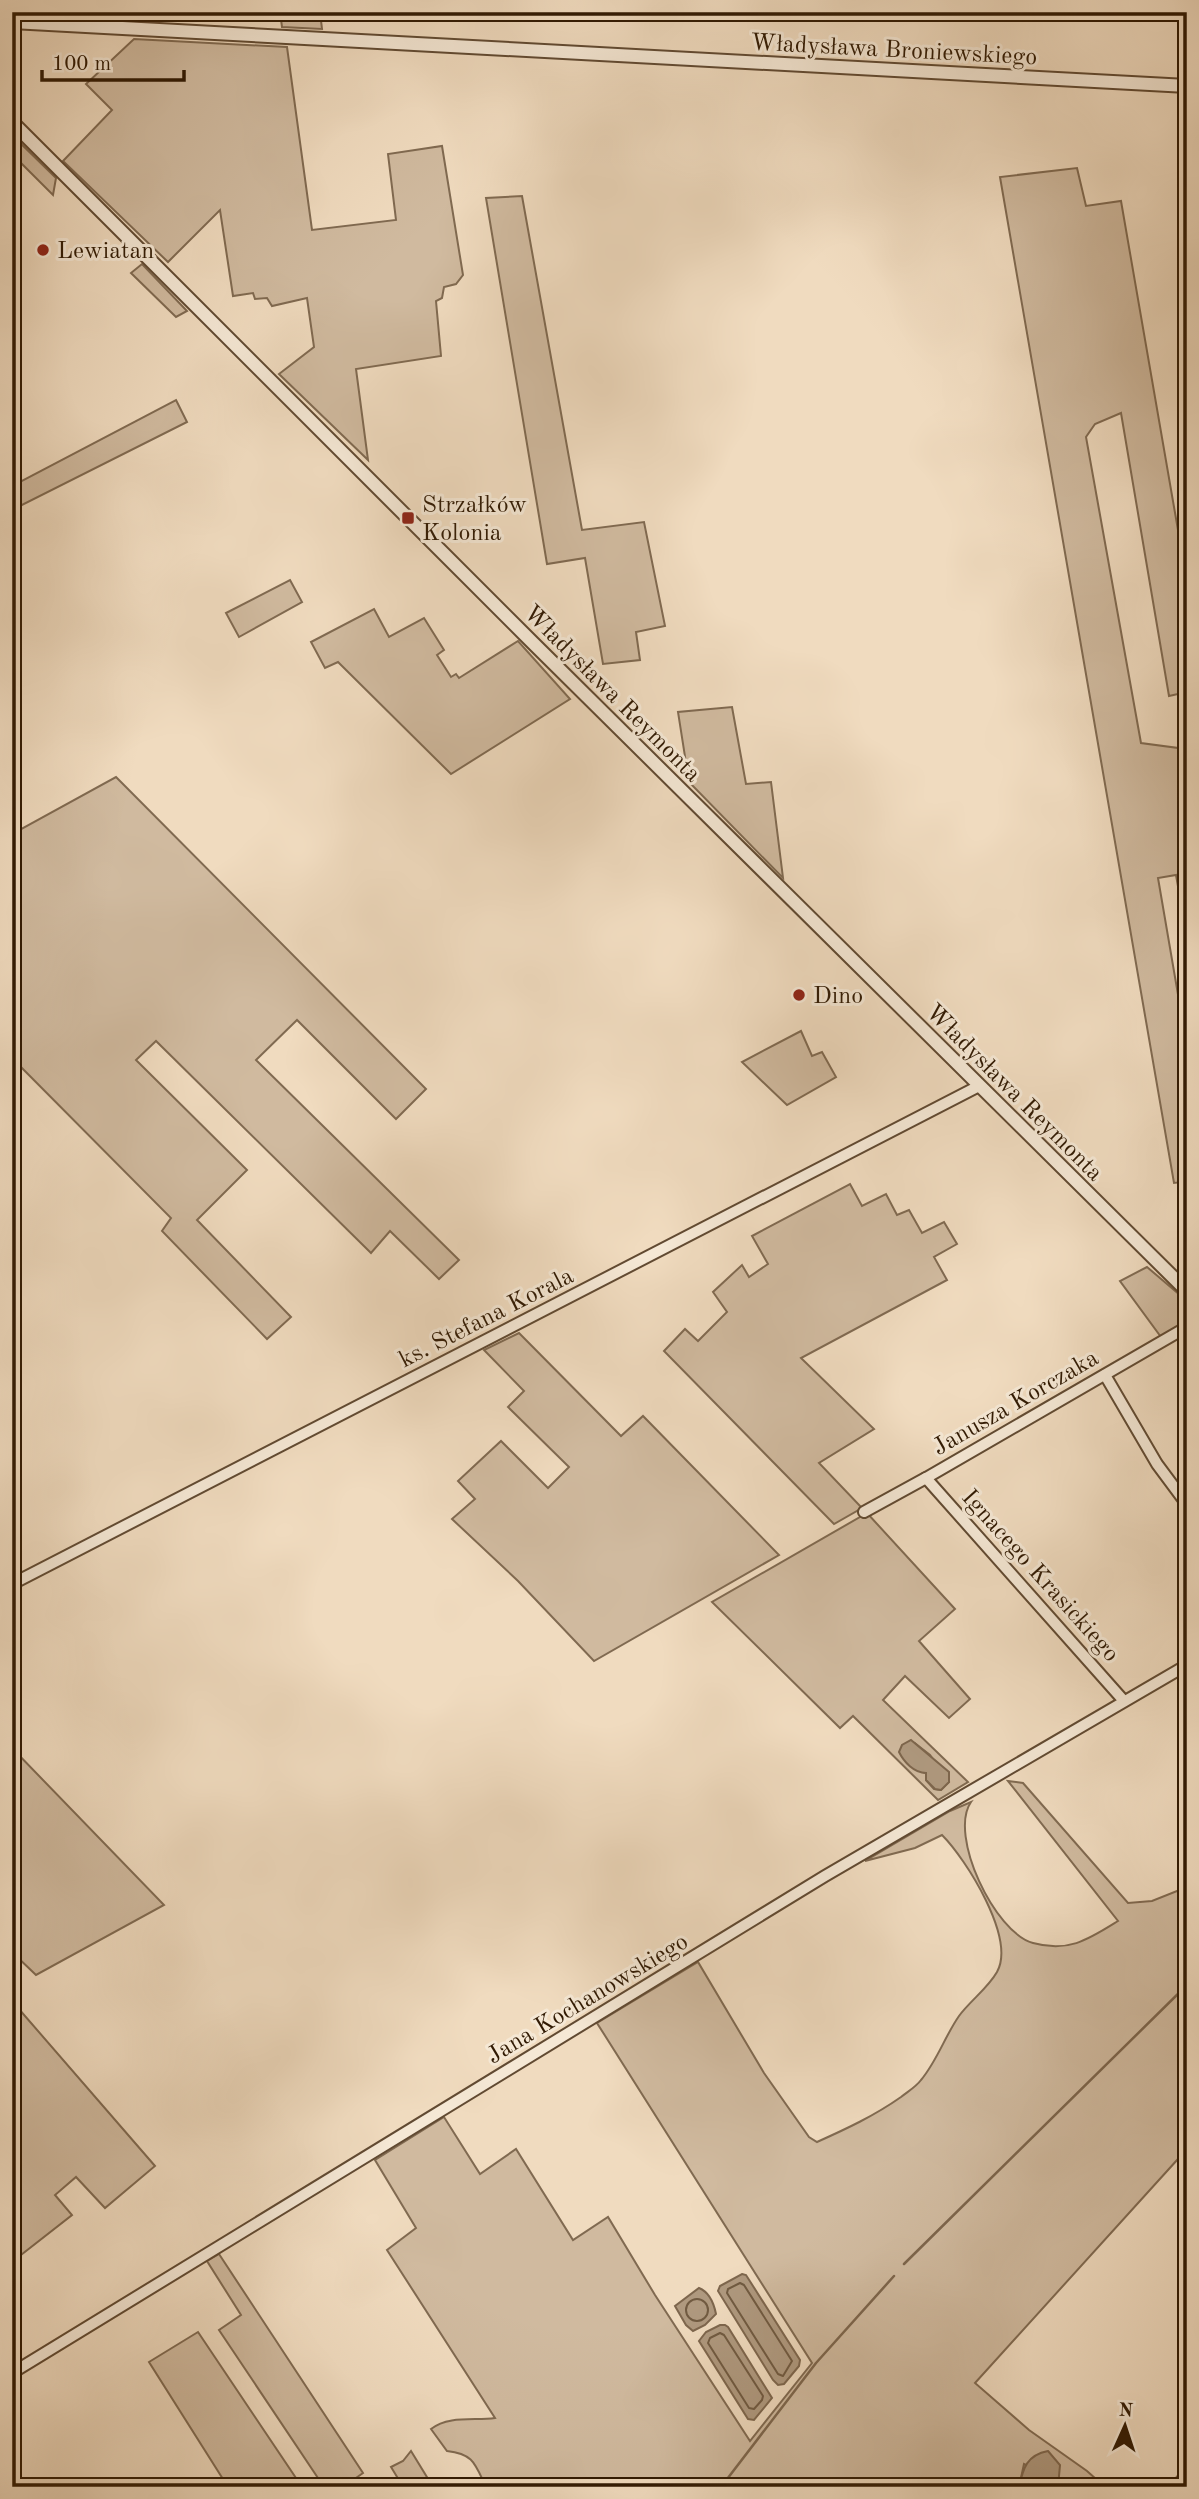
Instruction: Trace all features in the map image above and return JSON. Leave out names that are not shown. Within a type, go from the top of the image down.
[{"type":"street","name":"Władysława Broniewskiego","points":[[12,22],[1187,86]]},
{"type":"street","name":"Władysława Reymonta","points":[[12,122],[1187,1291]]},
{"type":"street","name":"ks. Stefana Korala","points":[[12,1584],[979,1086]]},
{"type":"street","name":"Janusza Korczaka","points":[[864,1512],[1187,1327]]},
{"type":"street","points":[[1105,1375],[1157,1464],[1183,1499]]},
{"type":"street","name":"Ignacego Krasickiego","points":[[926,1478],[1124,1701]]},
{"type":"street","name":"Jana Kochanowskiego","points":[[12,2373],[825,1876],[1187,1665]]},
{"type":"shaded area","points":[[101,12],[132,12],[133,21],[102,18]]},
{"type":"shaded area","points":[[280,12],[320,12],[322,29],[282,27]]},
{"type":"shaded area","points":[[134,39],[287,47],[312,230],[396,220],[388,154],[442,146],[463,275],[456,284],[444,287],[442,298],[436,301],[441,356],[356,369],[368,460],[279,374],[314,347],[307,298],[272,306],[267,298],[255,299],[253,293],[233,296],[220,210],[168,262],[63,161],[112,110],[86,84]]},
{"type":"shaded area","points":[[12,135],[56,178],[53,195],[12,154]]},
{"type":"shaded area","points":[[1077,168],[1086,206],[1121,201],[1187,582],[1187,692],[1169,696],[1121,413],[1095,424],[1086,437],[1141,743],[1178,748],[1187,798],[1187,937],[1176,875],[1158,878],[1187,1047],[1187,1190],[1184,1191],[1182,1182],[1174,1183],[1000,177]]},
{"type":"shaded area","points":[[522,196],[582,530],[644,522],[665,626],[636,632],[640,660],[603,664],[585,558],[547,564],[486,198]]},
{"type":"shaded area","points":[[142,264],[187,311],[176,317],[131,273]]},
{"type":"shaded area","points":[[176,400],[187,422],[12,510],[12,486]]},
{"type":"shaded area","points":[[290,580],[302,602],[239,637],[226,613]]},
{"type":"shaded area","points":[[374,609],[389,637],[424,618],[444,650],[437,655],[451,677],[456,674],[459,678],[518,641],[570,699],[451,774],[338,662],[325,668],[311,642]]},
{"type":"shaded area","points":[[732,707],[746,784],[771,782],[783,878],[689,782],[678,712]]},
{"type":"shaded area","points":[[116,777],[426,1089],[396,1119],[297,1020],[256,1060],[459,1260],[439,1279],[390,1231],[371,1253],[156,1041],[136,1060],[247,1170],[197,1220],[291,1317],[267,1339],[162,1231],[171,1218],[12,1058],[12,834]]},
{"type":"shaded area","points":[[801,1031],[812,1056],[822,1052],[836,1077],[787,1105],[742,1062]]},
{"type":"shaded area","points":[[850,1184],[862,1206],[886,1194],[897,1215],[909,1210],[922,1233],[944,1222],[957,1244],[934,1257],[947,1280],[801,1358],[874,1429],[819,1463],[862,1508],[834,1524],[664,1351],[685,1329],[698,1341],[727,1312],[713,1292],[742,1265],[749,1277],[768,1264],[752,1236]]},
{"type":"shaded area","points":[[1147,1267],[1187,1301],[1187,1324],[1161,1337],[1120,1281]]},
{"type":"shaded area","points":[[519,1333],[621,1436],[643,1416],[779,1555],[594,1661],[518,1581],[452,1519],[475,1499],[458,1481],[501,1441],[548,1488],[569,1467],[508,1407],[524,1391],[484,1350]]},
{"type":"shaded area","points":[[867,1513],[955,1609],[919,1641],[970,1699],[949,1718],[905,1676],[883,1700],[968,1782],[938,1800],[853,1716],[840,1728],[712,1602]],"holes":[[[916,1744],[930,1755],[949,1782],[941,1790],[934,1789],[926,1780]]]},
{"type":"shaded area","points":[[12,1748],[164,1905],[36,1975],[12,1952]]},
{"type":"shaded area","points":[[1008,1781],[1023,1783],[1128,1903],[1152,1901],[1187,1887],[1187,2149],[975,2383],[1029,2430],[1105,2487],[1058,2487],[1059,2480],[1024,2464],[1019,2487],[486,2487],[472,2462],[463,2455],[447,2451],[431,2429],[454,2420],[495,2418],[387,2250],[416,2228],[375,2160],[444,2117],[480,2174],[516,2149],[573,2240],[608,2217],[750,2441],[812,2363],[597,2023],[698,1962],[764,2073],[809,2137],[817,2142],[881,2110],[921,2080],[959,2016],[993,1978],[1001,1957],[1000,1940],[986,1900],[975,1880],[942,1835],[915,1848],[865,1861],[950,1811],[971,1802],[966,1817],[970,1858],[991,1903],[1018,1935],[1046,1946],[1068,1945],[1088,1939],[1118,1921]]},
{"type":"shaded area","points":[[12,2001],[155,2166],[105,2208],[76,2177],[55,2195],[72,2215],[12,2262]]},
{"type":"shaded area","points":[[219,2254],[363,2473],[343,2487],[324,2487],[219,2330],[241,2315],[207,2261]]},
{"type":"shaded area","points":[[198,2332],[302,2487],[228,2487],[149,2362]]},
{"type":"shaded area","points":[[411,2451],[433,2487],[402,2485],[391,2467],[403,2461]]},
{"type":"shaded area","points":[[1187,2465],[1187,2487],[1168,2487]]},
{"type":"water","points":[[911,1740],[949,1772],[949,1782],[941,1790],[935,1789],[926,1780],[926,1773],[914,1769],[901,1756],[899,1752],[902,1745]]},
{"type":"water","points":[[742,2274],[746,2275],[800,2360],[799,2366],[784,2384],[778,2385],[773,2380],[718,2291],[720,2286]]},
{"type":"water","points":[[699,2288],[711,2299],[716,2314],[705,2325],[693,2331],[686,2325],[675,2306]]},
{"type":"water","points":[[720,2325],[728,2327],[772,2398],[754,2420],[748,2419],[699,2341],[706,2332]]},
{"type":"water","points":[[1048,2451],[1060,2465],[1058,2487],[1019,2487],[1027,2463],[1035,2456]]},
{"type":"waterway","points":[[904,2264],[1187,1985]]},
{"type":"waterway","points":[[721,2487],[816,2363],[894,2276]]},
{"type":"place","name":"Lewiatan","points":[[43,250]]},
{"type":"place","name":"Strzałków Kolonia","points":[[408,518]]},
{"type":"place","name":"Dino","points":[[799,995]]}]
